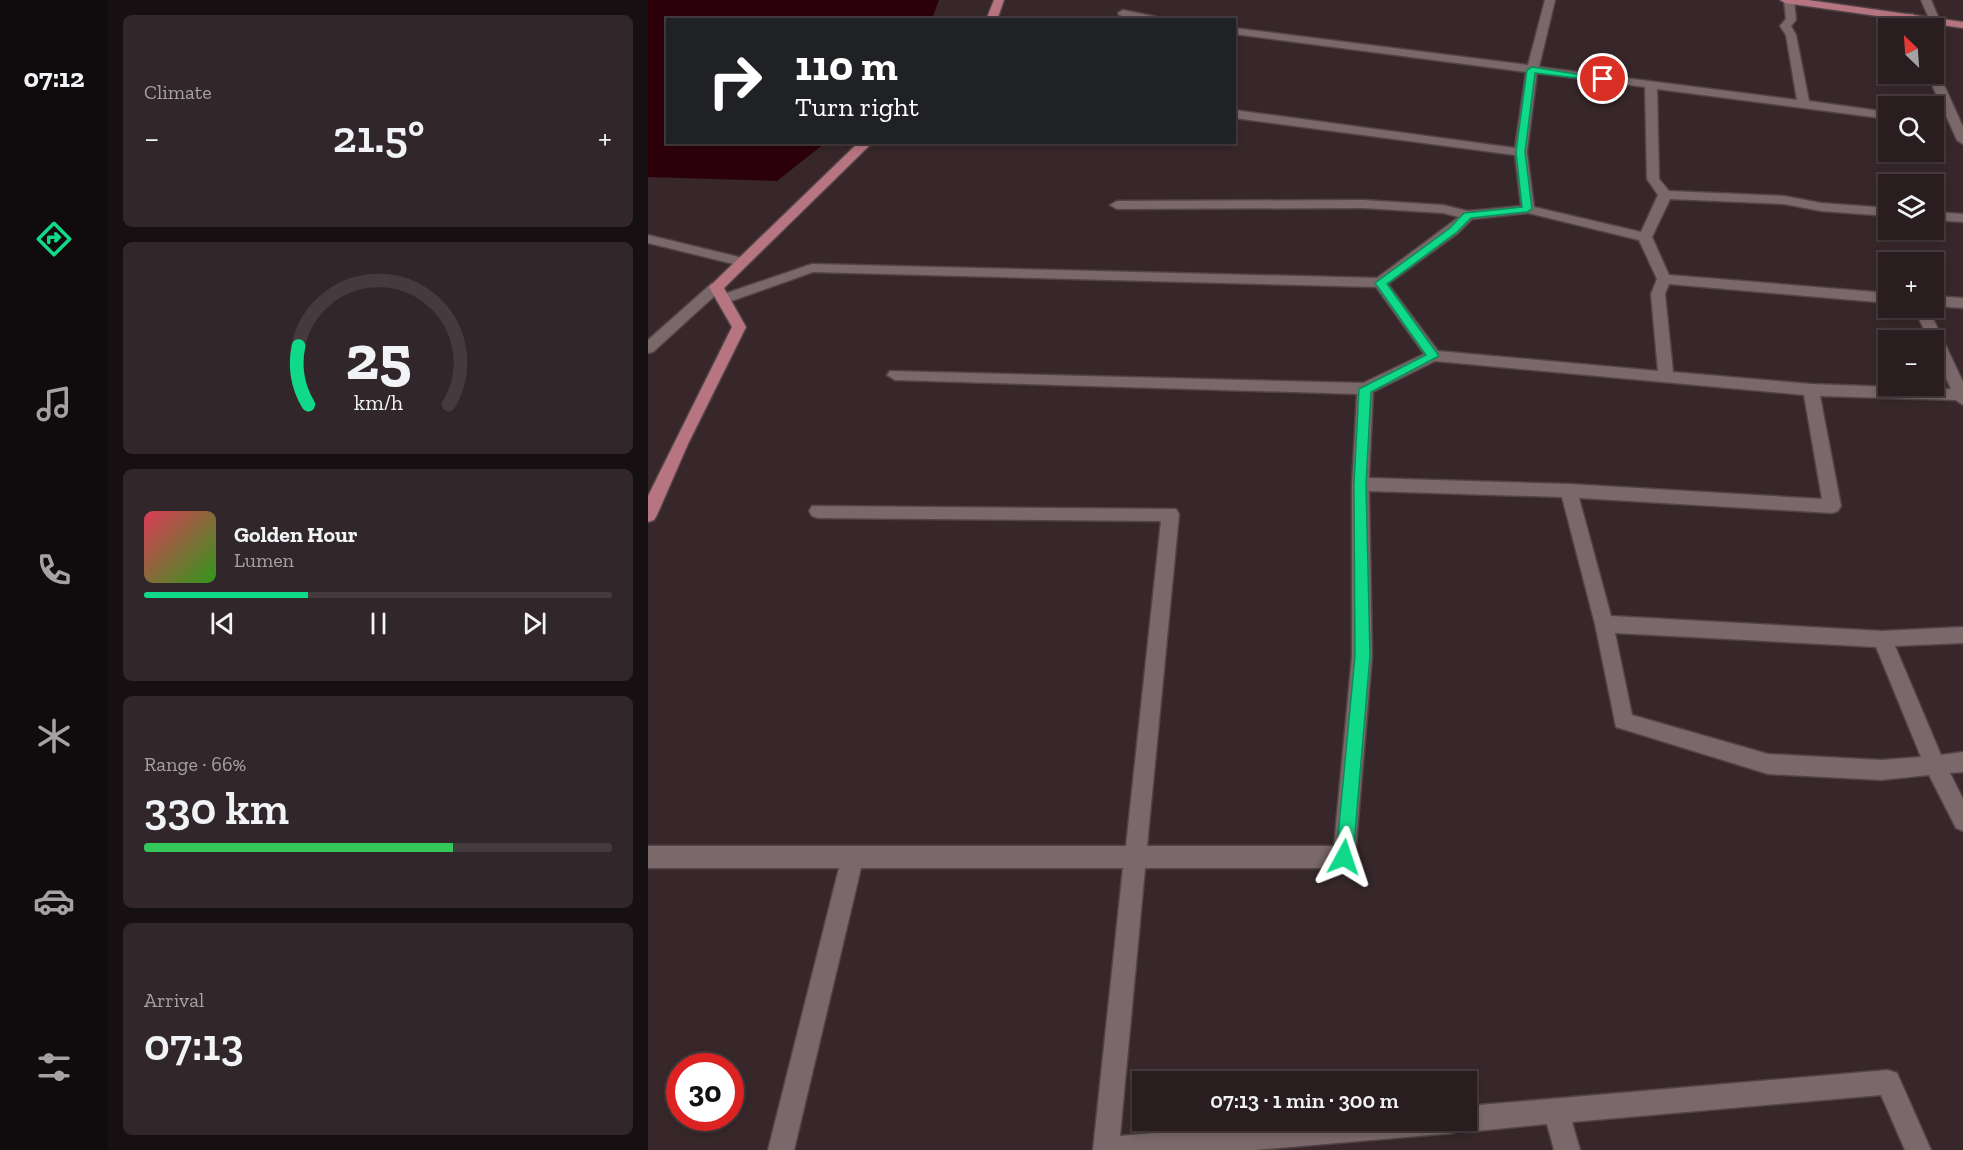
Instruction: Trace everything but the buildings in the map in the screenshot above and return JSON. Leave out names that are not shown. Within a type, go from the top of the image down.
[{"type":"main road","points":[[992,18],[999,0]]},
{"type":"main road","points":[[1788,0],[1919,18]]},
{"type":"main road","points":[[1944,22],[1963,25]]},
{"type":"main road","points":[[648,515],[680,444],[740,327],[720,293],[742,262],[865,144]]},
{"type":"street","points":[[1527,209],[1521,152],[1532,70],[1550,0]]},
{"type":"street","points":[[1788,0],[1791,20],[1785,26],[1791,35],[1804,106]]},
{"type":"street","points":[[1926,0],[1934,18]]},
{"type":"street","points":[[1123,13],[1147,18]]},
{"type":"street","points":[[1236,31],[1878,114]]},
{"type":"street","points":[[1651,84],[1653,179],[1665,195]]},
{"type":"street","points":[[1938,84],[1963,140]]},
{"type":"street","points":[[1236,114],[1521,152]]},
{"type":"street","points":[[1665,195],[1784,200],[1821,207],[1878,211]]},
{"type":"street","points":[[1665,195],[1645,237],[1664,279],[1658,294],[1666,377]]},
{"type":"street","points":[[1117,205],[1363,204],[1443,209],[1468,215],[1527,209],[1645,237]]},
{"type":"street","points":[[648,348],[720,293],[812,268],[1380,283],[1453,230],[1468,215]]},
{"type":"street","points":[[1944,217],[1963,218]]},
{"type":"street","points":[[648,239],[742,262]]},
{"type":"street","points":[[1664,279],[1878,297]]},
{"type":"street","points":[[1380,283],[1433,356]]},
{"type":"street","points":[[1944,302],[1963,303]]},
{"type":"street","points":[[895,375],[1365,389],[1433,356],[1811,390],[1962,397],[1926,318]]},
{"type":"street","points":[[648,857],[1344,857],[1362,656],[1360,484],[1365,389]]},
{"type":"street","points":[[1360,484],[1569,491],[1832,506],[1811,390]]},
{"type":"street","points":[[1569,491],[1604,624],[1623,722],[1768,764],[1881,770],[1934,763],[1963,762]]},
{"type":"street","points":[[818,511],[1170,514],[1106,1150]]},
{"type":"street","points":[[1604,624],[1882,639],[1963,635]]},
{"type":"street","points":[[1882,639],[1934,763],[1963,821]]},
{"type":"street","points":[[781,1150],[852,858]]},
{"type":"street","points":[[1477,1118],[1888,1082],[1918,1150]]},
{"type":"street","points":[[1556,1112],[1568,1150]]},
{"type":"street","points":[[1111,1150],[1328,1131]]},
{"type":"shaded area","points":[[648,0],[939,0],[932,18],[666,18],[666,144],[824,144],[777,181],[648,177]]},
{"type":"route","points":[[1344,857],[1362,656],[1360,484],[1365,389],[1433,356],[1380,283],[1432,243],[1453,230],[1468,215],[1527,209],[1521,152],[1532,70],[1603,79]]}]
